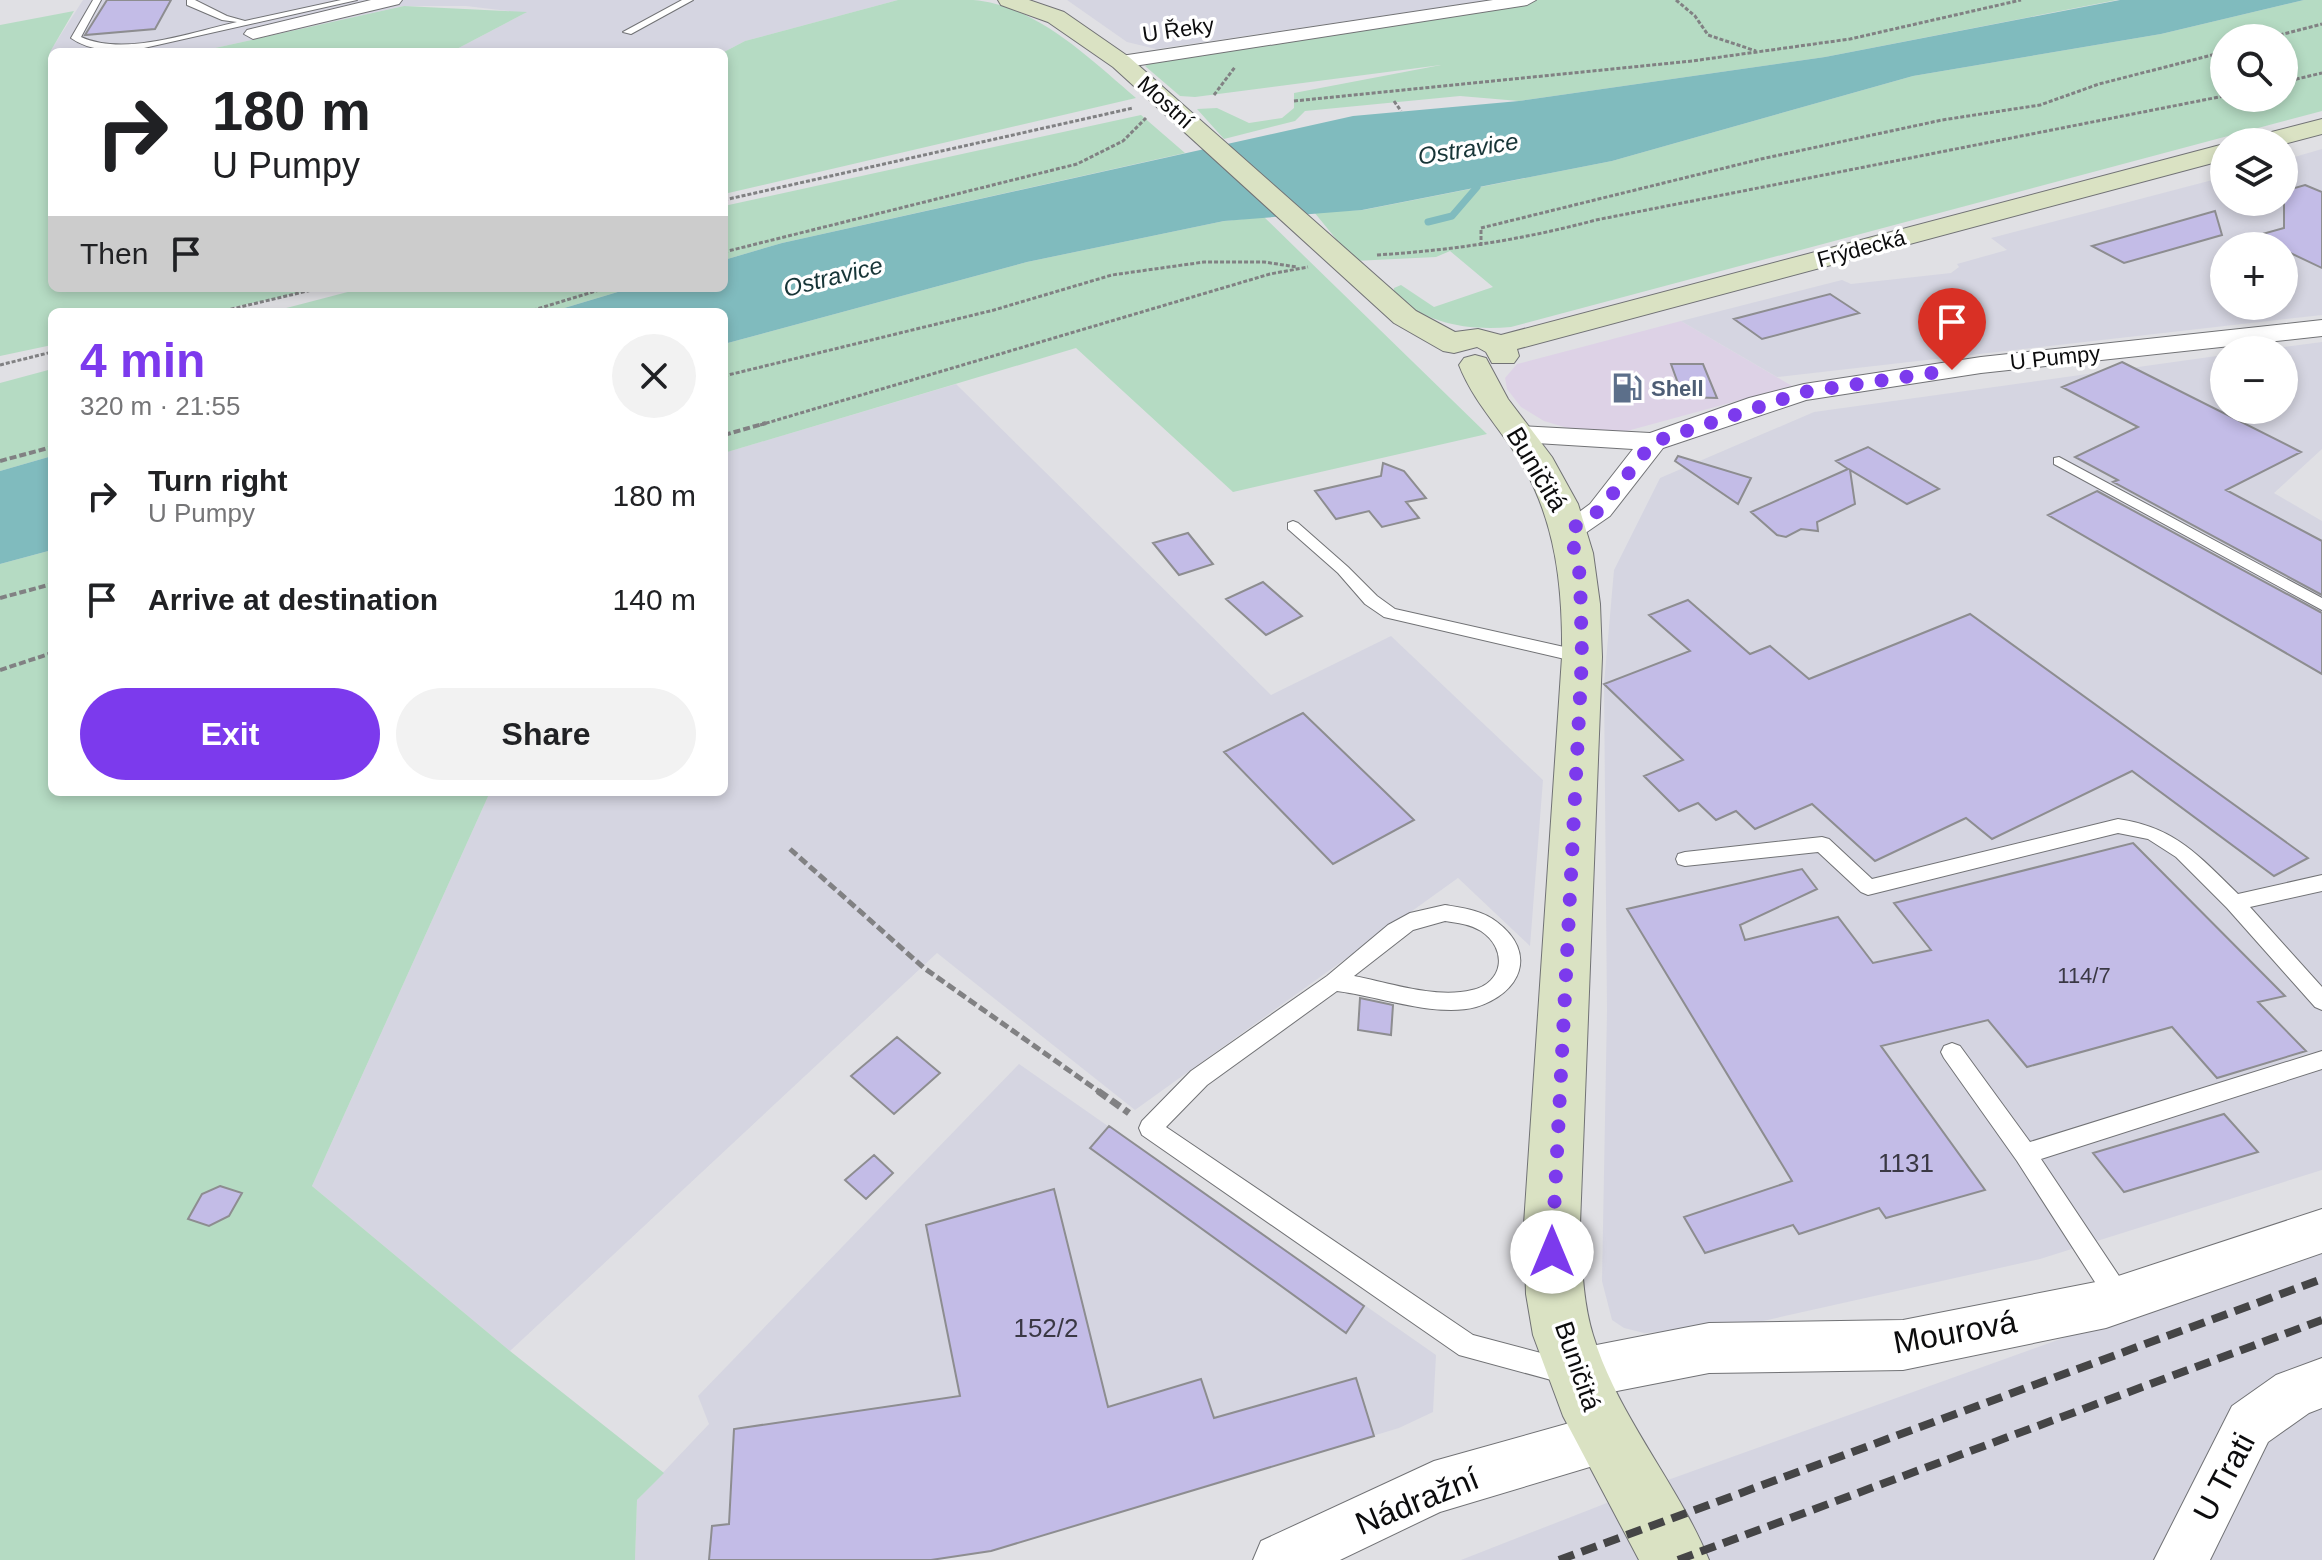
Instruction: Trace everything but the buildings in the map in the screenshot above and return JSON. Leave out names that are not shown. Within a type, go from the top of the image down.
[{"type":"main road","name":"Mostní","points":[[1009,0],[1056,17],[1121,62],[1159,107],[1211,142],[1405,317],[1475,351]]},
{"type":"main road","points":[[2298,132],[2322,126]]},
{"type":"main road","name":"Frýdecká","points":[[1475,351],[2210,156]]},
{"type":"main road","name":"Buničitá","points":[[1475,351],[1481,383],[1553,488],[1570,530],[1580,576],[1582,657],[1552,1224],[1553,1279],[1563,1332],[1576,1374],[1605,1439],[1676,1560]]},
{"type":"street","points":[[250,27],[393,0]]},
{"type":"street","name":"U Řeky","points":[[1121,62],[1527,0]]},
{"type":"street","name":"U Pumpy","points":[[1518,434],[1653,442],[1804,392],[1981,365],[2322,328]]},
{"type":"street","points":[[1570,530],[1600,510],[1653,442]]},
{"type":"street","name":"Mourová","points":[[1576,1374],[1709,1348],[1903,1345],[2120,1299],[2322,1231]]},
{"type":"street","name":"U Trati","points":[[2181,1560],[2250,1424],[2294,1393],[2322,1383]]},
{"type":"street","name":"Nádražní","points":[[1280,1560],[1434,1487],[1605,1439]]},
{"type":"lane","points":[[97,0],[76,38],[91,46],[112,48],[250,27],[353,0]]},
{"type":"lane","points":[[191,0],[190,3],[250,27]]},
{"type":"lane","points":[[628,32],[689,0]]},
{"type":"lane","points":[[2059,461],[2322,605]]},
{"type":"lane","points":[[1293,526],[1343,570],[1371,600],[1390,613],[1582,657]]},
{"type":"lane","points":[[1685,859],[1822,844],[1868,887],[2118,826],[2143,827],[2170,840],[2234,903],[2322,1001]]},
{"type":"lane","points":[[2234,903],[2322,883]]},
{"type":"lane","points":[[1334,982],[1438,1000],[1470,999],[1494,990],[1505,981],[1510,972],[1510,956],[1499,935],[1486,923],[1468,914],[1449,912],[1405,925],[1334,982],[1199,1078],[1150,1128],[1468,1346],[1576,1374]]},
{"type":"lane","points":[[1952,1052],[2025,1154],[2120,1299]]},
{"type":"lane","points":[[2025,1154],[2322,1060]]},
{"type":"path","points":[[1676,0],[1690,10],[1708,35],[1760,52]]},
{"type":"path","points":[[1294,101],[1570,75],[1760,52],[1850,39],[2021,0]]},
{"type":"path","points":[[2298,30],[2322,24]]},
{"type":"path","points":[[1481,246],[1481,228],[1761,159],[1942,120],[2040,105],[2099,84],[2210,56]]},
{"type":"path","points":[[2298,79],[2322,73]]},
{"type":"path","points":[[728,434],[1302,267],[1341,260],[1481,246],[1610,217],[2210,99]]},
{"type":"path","points":[[1394,101],[1401,111]]},
{"type":"path","points":[[728,199],[1159,107]]},
{"type":"path","points":[[728,251],[1077,164],[1123,141],[1159,107]]},
{"type":"path","points":[[728,375],[994,310],[1112,275],[1204,262],[1264,262],[1302,267]]},
{"type":"path","points":[[236,308],[303,292]]},
{"type":"path","points":[[540,308],[593,292]]},
{"type":"path","points":[[0,365],[48,353]]},
{"type":"path","points":[[0,461],[48,448]]},
{"type":"path","points":[[0,598],[48,585]]},
{"type":"path","points":[[0,670],[48,654]]},
{"type":"path","points":[[790,849],[924,968],[1150,1128]]},
{"type":"shaded area","points":[[83,0],[898,0],[745,41],[728,50],[459,48],[525,13],[466,6],[404,6],[215,48],[52,48]]},
{"type":"shaded area","points":[[1067,0],[1490,0],[1156,49],[1127,42]]},
{"type":"shaded area","points":[[2322,149],[2322,315],[2298,318],[2298,232],[2210,232],[2210,320],[2278,320],[1777,377],[1681,321],[1842,280],[1851,284],[1951,273],[1959,267],[1957,264],[2007,250],[1991,238],[2210,181],[2210,216],[2298,216],[2298,156]]},
{"type":"shaded area","points":[[1681,321],[1792,386],[1616,434],[1584,433],[1544,421],[1521,407],[1507,389],[1505,378],[1517,364]]},
{"type":"shaded area","points":[[2322,342],[2322,449],[2274,493],[2322,521],[2322,1170],[2040,1259],[1736,1327],[1644,1333],[1624,1328],[1612,1320],[1602,1281],[1607,1011],[1604,684],[1614,570],[1660,478],[1814,412],[2210,357],[2210,424],[2298,424],[2298,345]]},
{"type":"shaded area","points":[[956,384],[1271,695],[1391,636],[1543,780],[1530,946],[1458,878],[1135,1110],[937,953],[510,1351],[312,1186],[488,796],[728,796],[728,452]]},
{"type":"shaded area","points":[[1019,1064],[1436,1355],[1433,1412],[1399,1428],[991,1551],[931,1560],[635,1560],[637,1500],[709,1424],[698,1396]]},
{"type":"shaded area","points":[[2322,1245],[2322,1560],[1461,1560],[1640,1490]]},
{"type":"green space","points":[[898,0],[973,0],[996,4],[1040,23],[1081,51],[1136,98],[728,193],[728,50],[745,41]]},
{"type":"green space","points":[[1527,0],[2117,0],[1825,57],[1519,101],[1460,96],[1305,111],[1295,121],[1224,139],[1197,109],[1217,108],[1249,123],[1282,118],[1294,108],[1294,93],[1441,65],[1195,97],[1180,96],[1145,66],[1158,60]]},
{"type":"green space","points":[[2304,0],[2322,0],[2322,111],[2258,128],[2210,128],[2210,141],[1511,327],[1478,328],[1448,323],[1419,312],[1393,295],[1394,288],[1401,285],[1434,307],[1493,287],[1450,251],[1436,257],[1354,261],[1314,212],[1363,210],[1612,161],[1913,76],[2161,34]]},
{"type":"green space","points":[[404,6],[527,12],[459,48],[215,48]]},
{"type":"green space","points":[[74,11],[52,48],[48,48],[48,292],[303,292],[230,308],[48,308],[48,346],[0,356],[0,25]]},
{"type":"green space","points":[[1141,115],[1185,153],[782,243],[728,259],[728,205]]},
{"type":"green space","points":[[1264,217],[1487,434],[1233,492],[1076,348],[728,452],[728,343],[1027,262],[1224,221]]},
{"type":"green space","points":[[348,292],[618,292],[564,308],[286,308]]},
{"type":"green space","points":[[48,370],[48,457],[0,471],[0,383]]},
{"type":"green space","points":[[48,551],[48,796],[488,796],[312,1186],[510,1351],[664,1473],[637,1500],[635,1560],[0,1560],[0,564]]},
{"type":"water","name":"Ostravice","points":[[2120,0],[2304,0],[2161,34],[1913,76],[1612,161],[1362,210],[1224,221],[1027,262],[728,343],[728,308],[564,308],[618,292],[728,292],[728,259],[782,243],[1353,116],[1519,101],[1825,57]]},
{"type":"water","points":[[48,457],[48,551],[0,564],[0,471]]},
{"type":"waterway","points":[[1428,222],[1452,216],[1477,187]]},
{"type":"railway","points":[[1559,1560],[2322,1279]]},
{"type":"railway","points":[[1678,1560],[2322,1320]]},
{"type":"place","name":"Shell","points":[[1627,388]]},
{"type":"route","points":[[1552,1252],[1582,657],[1580,576],[1570,530],[1600,510],[1653,442],[1759,404],[1804,392],[1952,370]]}]
